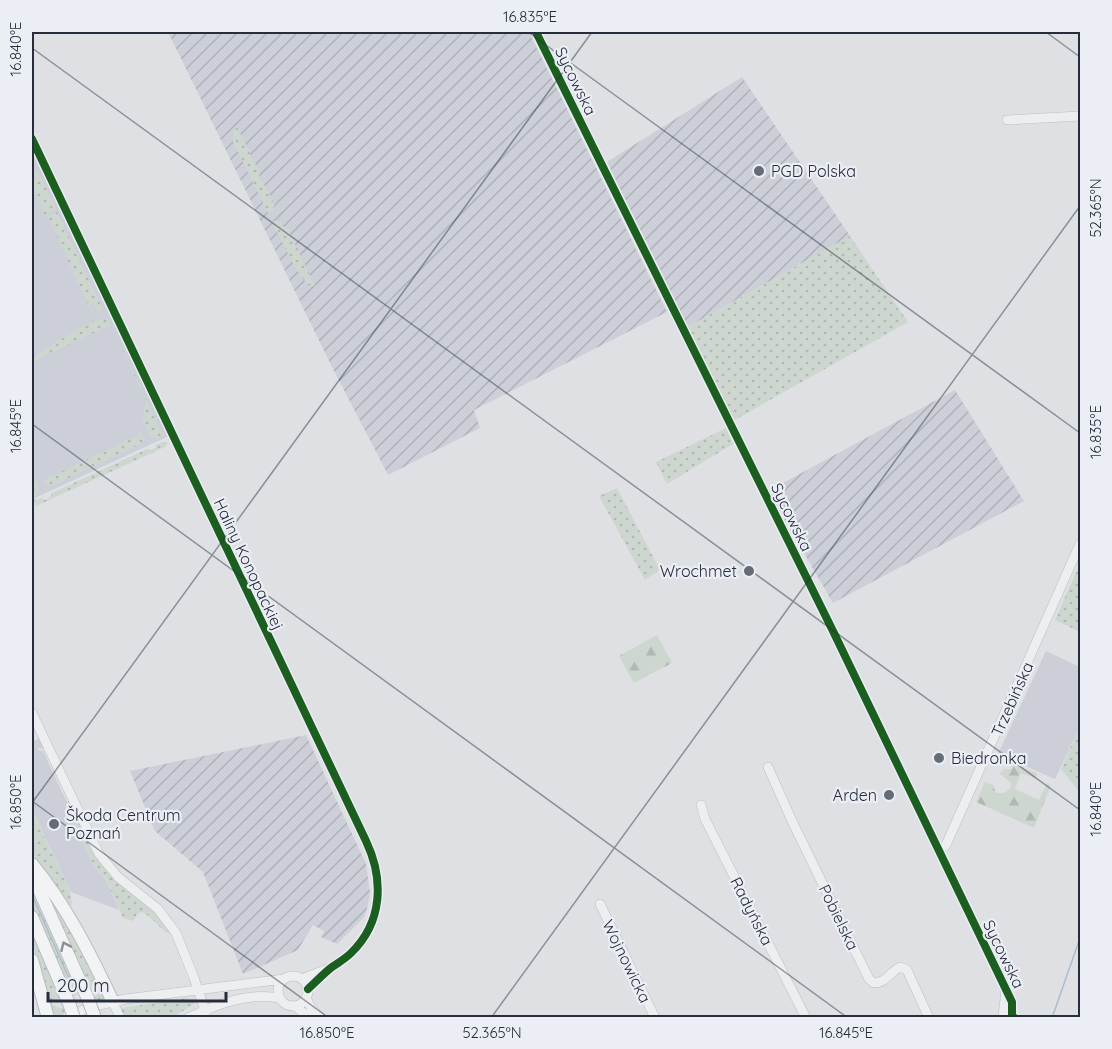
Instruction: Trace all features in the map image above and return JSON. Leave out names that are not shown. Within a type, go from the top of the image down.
[{"type":"main road","points":[[32,864],[78,933],[113,1002]]},
{"type":"main road","points":[[32,874],[95,1017]]},
{"type":"main road","points":[[32,917],[70,1014]]},
{"type":"main road","points":[[32,960],[48,1017]]},
{"type":"street","name":"Sycowska","points":[[536,32],[1006,988],[1012,1002],[1007,1017]]},
{"type":"street","points":[[1008,120],[1080,116]]},
{"type":"street","name":"Haliny Konopackiej","points":[[32,139],[373,858],[379,888],[373,919],[358,946],[330,968],[307,993]]},
{"type":"street","name":"Trzebińska","points":[[939,850],[946,846],[1080,544]]},
{"type":"street","points":[[32,713],[99,854],[118,877],[153,904],[168,920],[181,943],[205,1013]]},
{"type":"street","name":"Pobielska","points":[[768,767],[869,979],[878,983],[891,975],[895,969],[900,967],[907,970],[929,1017]]},
{"type":"street","name":"Radyńska","points":[[701,805],[705,819],[806,1017]]},
{"type":"street","name":"Wojnowicka","points":[[600,904],[655,1017]]},
{"type":"street","name":"Haliny Konopackiej","points":[[302,979],[330,968]]},
{"type":"street","points":[[183,991],[189,982],[190,972]]},
{"type":"street","points":[[70,1014],[113,1002],[293,976],[302,979],[311,1008],[321,1017]]},
{"type":"street","points":[[279,998],[278,988],[284,979]]},
{"type":"street","points":[[191,1017],[235,999],[269,996],[279,998],[288,1006],[296,1006],[302,1003],[307,993]]},
{"type":"street","points":[[113,1002],[120,1017]]},
{"type":"street","points":[[296,1006],[306,1015],[313,1017]]},
{"type":"shaded area","points":[[168,32],[529,32],[667,312],[474,410],[480,428],[388,475],[331,365]]},
{"type":"shaded area","points":[[742,77],[850,236],[688,327],[607,162]]},
{"type":"shaded area","points":[[32,139],[173,434],[35,498],[32,490]]},
{"type":"shaded area","points":[[955,390],[1024,501],[833,603],[768,491]]},
{"type":"shaded area","points":[[1046,651],[1080,667],[1080,727],[1055,779],[998,754]]},
{"type":"shaded area","points":[[306,735],[366,864],[370,893],[367,909],[364,917],[337,944],[321,937],[324,931],[313,925],[298,950],[243,974],[203,872],[155,831],[130,771]]},
{"type":"shaded area","points":[[39,736],[46,749],[38,748],[38,750],[43,751],[74,817],[71,818],[96,869],[106,880],[119,910],[71,892],[32,809],[32,741],[37,740]]},
{"type":"green space","points":[[237,127],[275,205],[274,210],[268,213],[233,142],[232,134]]},
{"type":"green space","points":[[38,171],[56,209],[45,215],[32,186],[32,175]]},
{"type":"green space","points":[[57,212],[103,309],[99,313],[93,303],[90,304],[93,315],[48,216]]},
{"type":"green space","points":[[279,219],[283,227],[286,225],[315,286],[308,285],[297,271],[272,222]]},
{"type":"green space","points":[[850,236],[908,322],[733,421],[688,327]]},
{"type":"green space","points":[[108,318],[110,325],[32,362],[32,358],[78,329]]},
{"type":"green space","points":[[114,330],[163,435],[160,437],[150,436],[142,419],[146,401]]},
{"type":"green space","points":[[726,428],[733,444],[667,484],[656,462]]},
{"type":"green space","points":[[139,430],[145,439],[141,444],[51,486],[46,486],[42,476],[44,480],[140,434]]},
{"type":"green space","points":[[162,442],[167,442],[167,446],[36,506],[32,495],[32,471],[39,488],[34,496],[36,500],[42,498],[45,500],[51,497],[52,493],[147,449],[151,450]]},
{"type":"green space","points":[[617,488],[660,570],[645,580],[599,496]]},
{"type":"green space","points":[[1077,570],[1080,575],[1080,632],[1055,620]]},
{"type":"green space","points":[[657,635],[672,663],[634,683],[619,656]]},
{"type":"green space","points":[[1080,727],[1080,792],[1061,769]]},
{"type":"green space","points":[[1014,764],[1038,774],[1035,778],[1021,773],[1015,789],[1039,800],[1047,783],[1051,785],[1034,828],[976,802],[985,782],[993,785],[996,793],[1005,793],[1011,787],[1010,782],[1000,774],[1004,769],[1011,769]]},
{"type":"green space","points":[[69,801],[101,863],[112,876],[151,905],[172,935],[142,912],[137,914],[133,921],[123,918],[106,879],[96,869],[71,817],[73,816],[67,802]]},
{"type":"green space","points":[[32,810],[70,891],[72,904],[67,908],[32,853]]},
{"type":"green space","points":[[41,880],[65,918],[107,999],[95,1002],[93,998],[100,992],[98,984],[90,987],[88,985]]},
{"type":"green space","points":[[32,884],[74,977],[72,979],[77,995],[74,996],[68,981],[64,982],[32,908]]},
{"type":"green space","points":[[32,931],[59,995],[59,999],[52,1004],[58,1008],[64,1008],[66,1014],[55,1017],[32,943]]},
{"type":"green space","points":[[187,998],[196,1000],[195,1003],[174,1017],[124,1017],[120,1008]]},
{"type":"waterway","points":[[32,895],[68,976],[72,979]]},
{"type":"waterway","points":[[1052,1018],[1080,938]]},
{"type":"cycle path","points":[[536,32],[832,629],[1012,1002],[1012,1017],[1015,1018]]},
{"type":"cycle path","points":[[32,139],[372,855],[378,885],[375,914],[369,928],[362,941],[351,953],[329,969],[308,989]]},
{"type":"place","name":"PGD Polska","points":[[759,171]]},
{"type":"place","name":"Wrochmet","points":[[749,571]]},
{"type":"place","name":"Biedronka","points":[[939,758]]},
{"type":"place","name":"Arden","points":[[889,795]]},
{"type":"place","name":"Škoda Centrum Poznań","points":[[54,824]]}]
